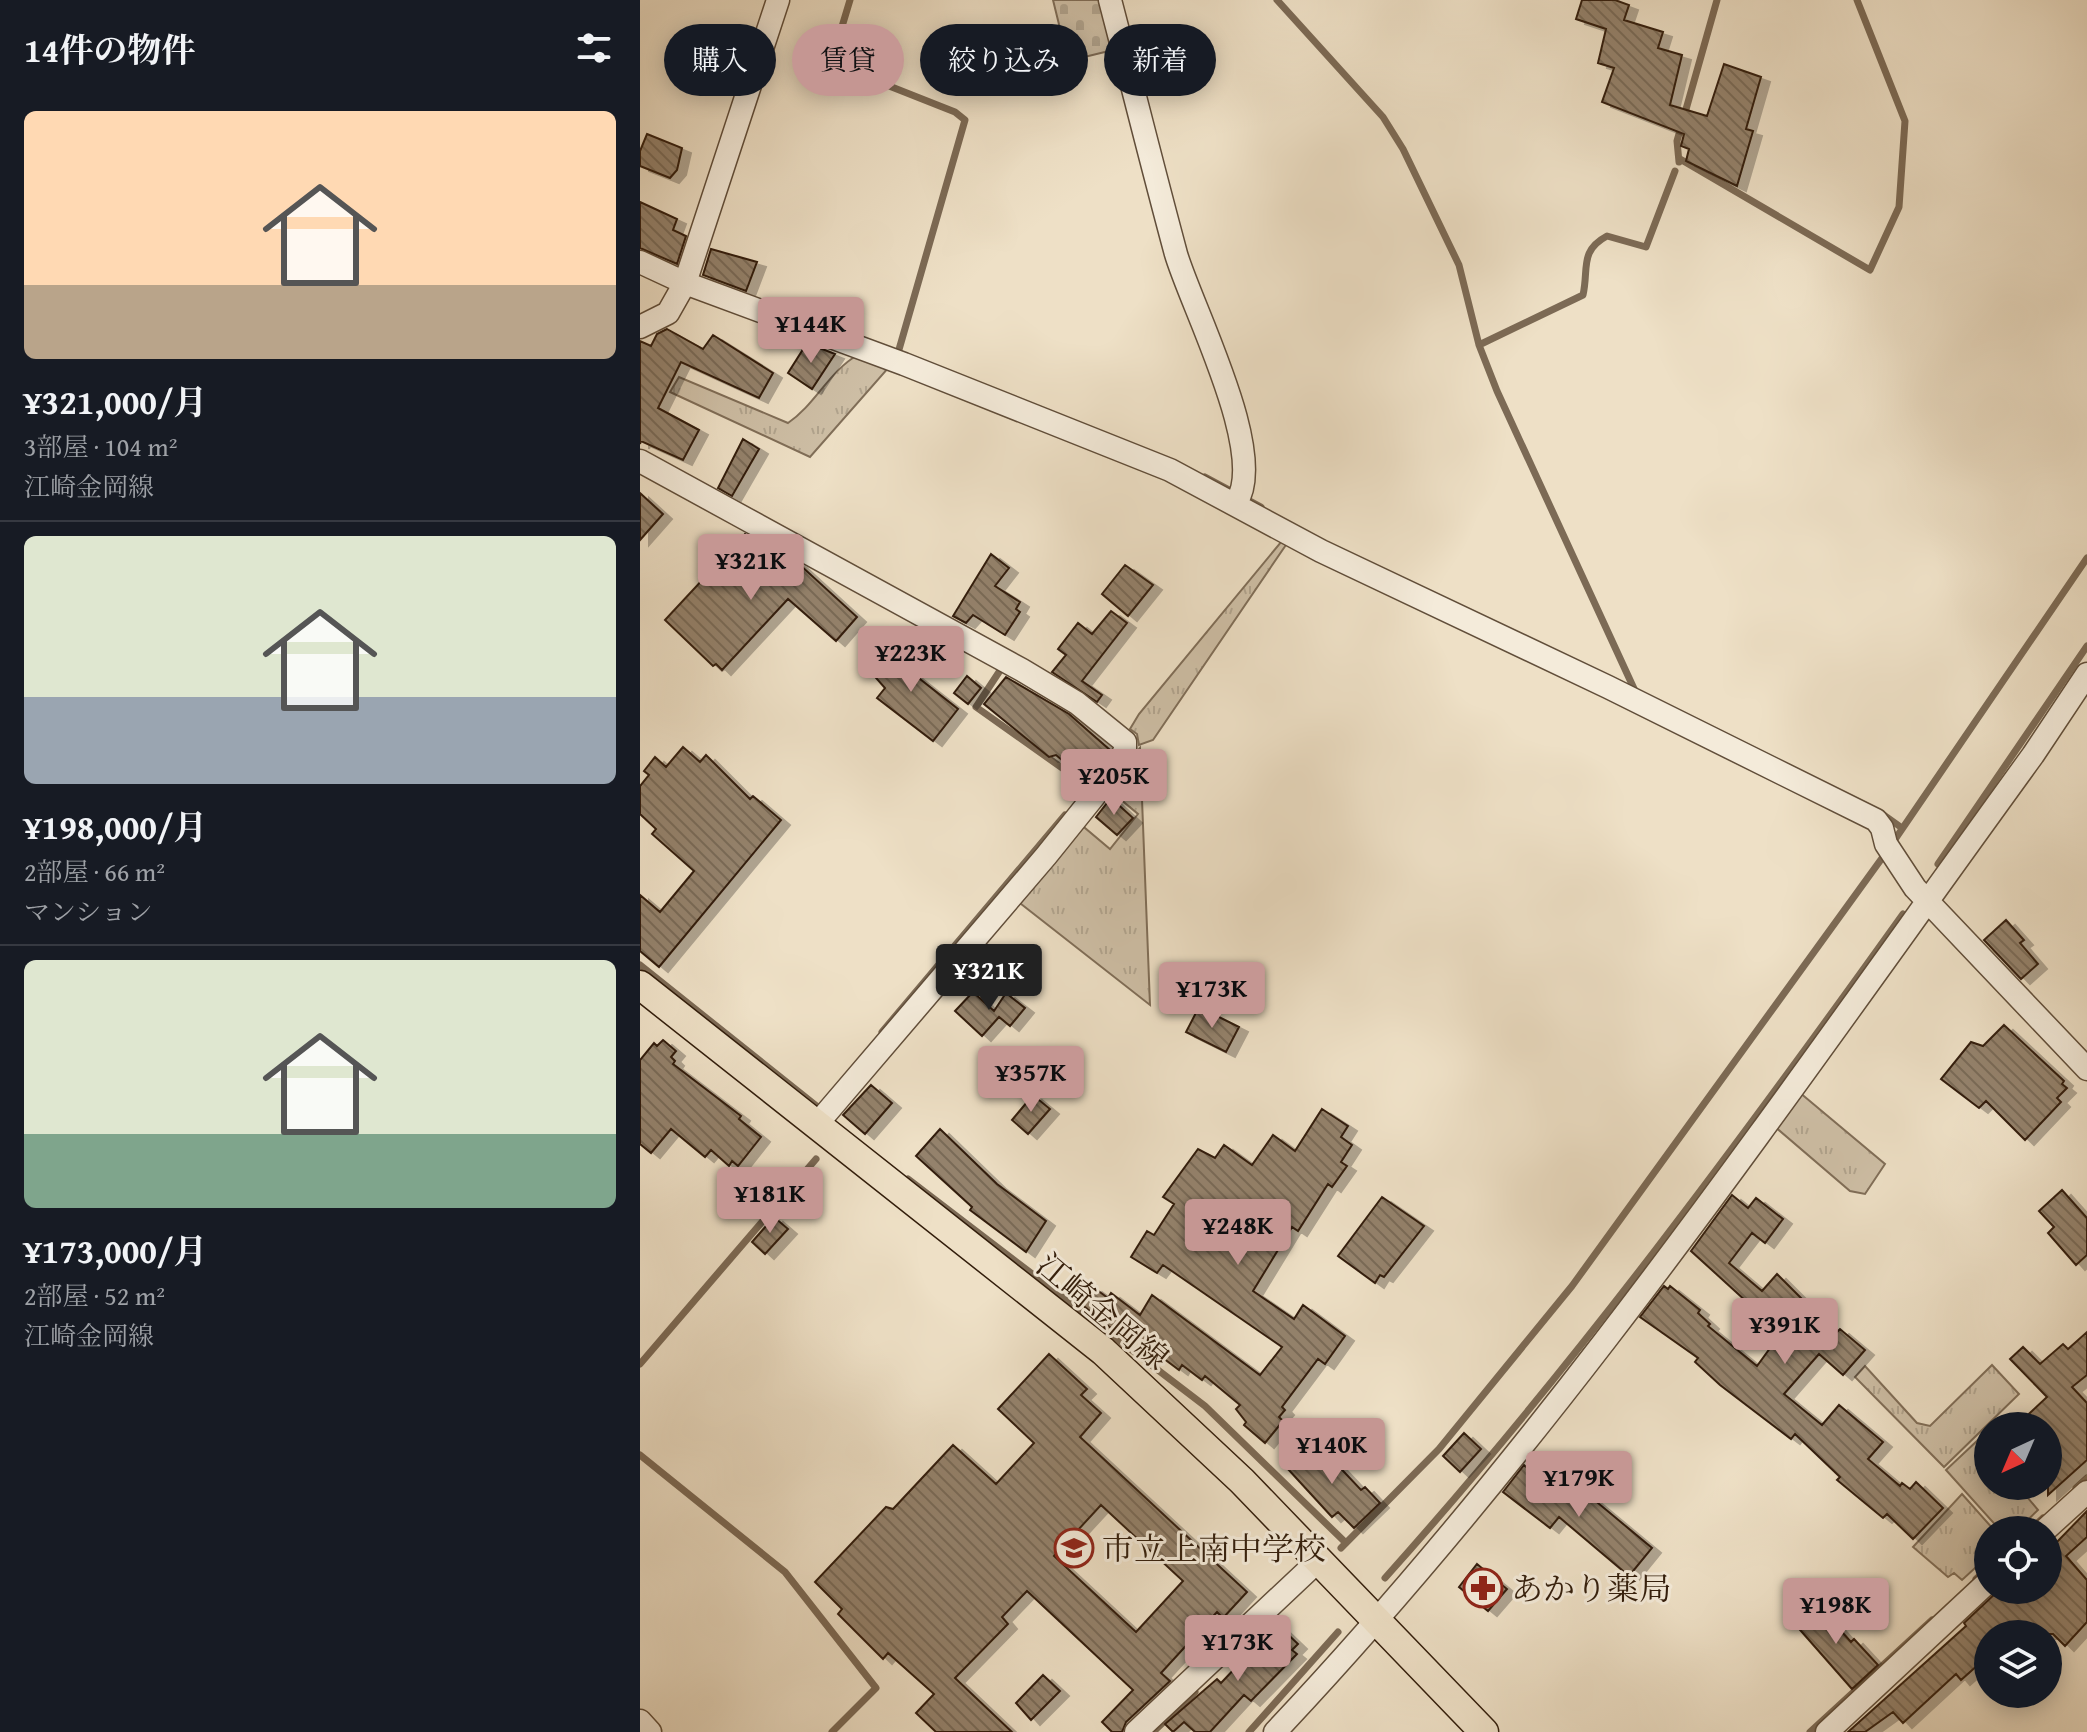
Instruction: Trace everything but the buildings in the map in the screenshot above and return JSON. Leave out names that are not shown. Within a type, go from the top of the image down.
[{"type":"main road","name":"江崎金岡線","points":[[640,985],[823,1117],[1103,1351],[1174,1415],[1484,1732]]},
{"type":"street","points":[[640,327],[668,313],[686,279],[778,0]]},
{"type":"street","points":[[1110,0],[1177,257],[1221,364],[1234,416],[1240,496]]},
{"type":"street","points":[[640,262],[1240,496],[1321,551],[1608,687],[1876,820],[1889,847],[1927,902],[2087,1069]]},
{"type":"street","points":[[640,461],[1022,670],[1077,703],[1125,742],[1125,750],[1116,769],[1056,844],[823,1117]]},
{"type":"street","points":[[1275,1732],[1377,1621],[1659,1273],[2087,674]]},
{"type":"street","points":[[2060,1516],[2087,1492]]},
{"type":"street","points":[[1136,1732],[1319,1560]]},
{"type":"street","points":[[1827,1732],[1974,1595]]},
{"type":"street","points":[[640,1721],[650,1732]]},
{"type":"green space","points":[[1053,0],[1100,0],[1106,24],[1104,52],[1088,56],[1088,24],[1059,24]]},
{"type":"green space","points":[[859,354],[890,366],[810,457],[670,392],[679,377],[788,423],[807,407],[848,361]]},
{"type":"green space","points":[[1286,536],[1290,539],[1153,740],[1139,745],[1137,734],[1130,729],[1139,714]]},
{"type":"green space","points":[[1140,748],[1150,1005],[1016,900],[1079,823],[1110,849],[1138,814],[1107,788]]},
{"type":"green space","points":[[1799,1092],[1885,1164],[1865,1194],[1850,1191],[1774,1126]]},
{"type":"green space","points":[[1992,1365],[2019,1394],[2001,1412],[1974,1412],[1974,1438],[1944,1467],[1855,1377],[1865,1366],[1917,1423],[1930,1426]]},
{"type":"green space","points":[[1974,1444],[1974,1500],[2030,1500],[2038,1510],[2032,1516],[1987,1516],[1946,1470]]},
{"type":"green space","points":[[1962,1494],[1982,1516],[1974,1516],[1974,1569],[1962,1580],[1954,1573],[1948,1577],[1913,1547]]},
{"type":"waterway","points":[[850,0],[831,63],[955,112],[965,120],[898,353]]},
{"type":"waterway","points":[[1277,0],[1383,117],[1403,149],[1459,265],[1479,345]]},
{"type":"waterway","points":[[1679,162],[1677,141],[1717,0]]},
{"type":"waterway","points":[[1680,159],[1870,270],[1899,207],[1905,121],[1857,0]]},
{"type":"waterway","points":[[1636,693],[1497,391],[1479,345],[1583,295],[1589,254],[1607,236],[1646,247],[1675,171]]},
{"type":"waterway","points":[[1205,477],[1261,507]]},
{"type":"waterway","points":[[1341,1548],[1439,1449],[1572,1286],[1885,854],[2087,558]]},
{"type":"waterway","points":[[1938,864],[2087,646]]},
{"type":"waterway","points":[[1001,669],[976,707],[1089,787]]},
{"type":"waterway","points":[[1881,813],[1902,828]]},
{"type":"waterway","points":[[882,1032],[1065,815]]},
{"type":"waterway","points":[[1385,1578],[1522,1418],[1653,1253],[1903,914]]},
{"type":"waterway","points":[[640,965],[824,1112]]},
{"type":"waterway","points":[[640,1364],[816,1159]]},
{"type":"waterway","points":[[908,1179],[1205,1406],[1346,1543]]},
{"type":"waterway","points":[[640,1455],[785,1572],[876,1688],[832,1732]]},
{"type":"waterway","points":[[2076,1488],[2087,1478]]},
{"type":"waterway","points":[[1810,1732],[1932,1620]]},
{"type":"waterway","points":[[1249,1732],[1338,1632]]},
{"type":"waterway","points":[[1153,1732],[1195,1692]]},
{"type":"place","name":"市立上南中学校","points":[[1074,1548]]},
{"type":"place","name":"あかり薬局","points":[[1483,1588]]}]
